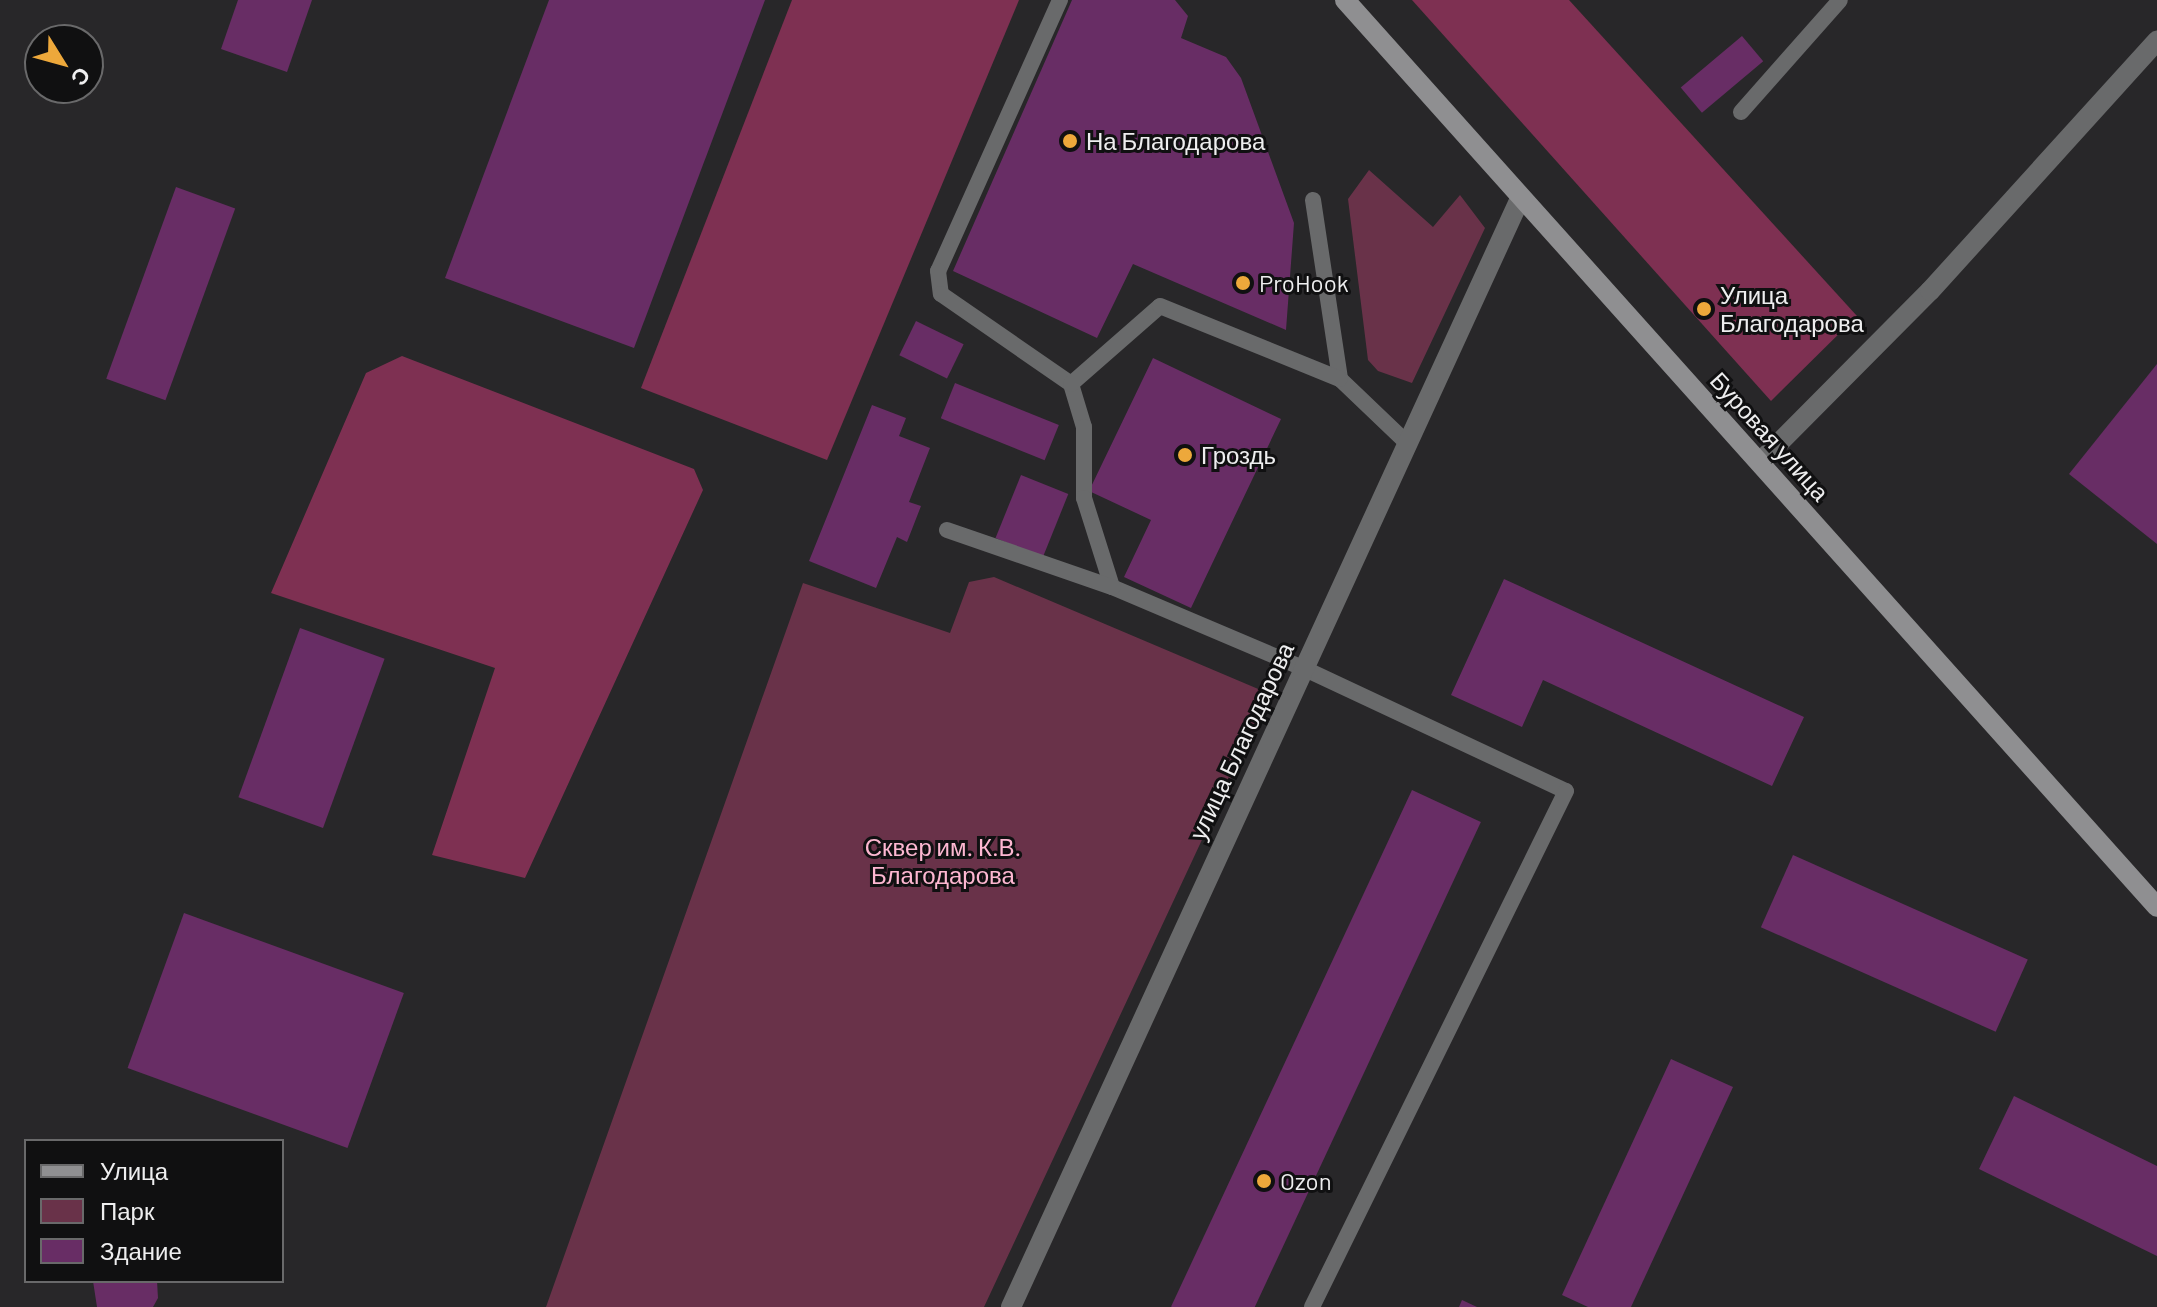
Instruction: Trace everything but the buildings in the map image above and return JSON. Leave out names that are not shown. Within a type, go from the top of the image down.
[{"type":"main road","name":"Буровая улица","points":[[1345,0],[2157,907]]},
{"type":"street","points":[[1760,462],[1930,291],[2157,41]]},
{"type":"street","name":"улица Благодарова","points":[[1011,1307],[1520,199]]},
{"type":"lane","points":[[1060,0],[938,271],[941,294],[1071,384],[1084,427],[1084,498],[1112,587]]},
{"type":"lane","points":[[1741,112],[1840,0]]},
{"type":"lane","points":[[1313,200],[1340,379]]},
{"type":"lane","points":[[1071,384],[1160,306],[1340,379],[1407,443]]},
{"type":"lane","points":[[947,530],[1112,587],[1303,668],[1566,791],[1312,1307]]},
{"type":"green space","points":[[1369,170],[1433,227],[1460,195],[1485,228],[1412,383],[1378,371],[1368,360],[1348,199]]},
{"type":"green space","name":"Сквер им. К.В. Благодарова","points":[[994,577],[1270,694],[984,1307],[546,1307],[803,583],[950,633],[969,582]]},
{"type":"shaded area","points":[[792,0],[1019,0],[827,460],[641,388]]},
{"type":"shaded area","points":[[1412,0],[1569,0],[1857,316],[1771,401]]},
{"type":"shaded area","points":[[402,356],[694,469],[703,490],[525,878],[432,855],[495,668],[271,593],[366,373]]},
{"type":"place","name":"На Благодарова","points":[[1070,141]]},
{"type":"place","name":"ProHook","points":[[1243,283]]},
{"type":"place","name":"Улица Благодарова","points":[[1704,309]]},
{"type":"place","name":"Гроздь","points":[[1185,455]]},
{"type":"place","name":"Ozon","points":[[1264,1181]]}]
